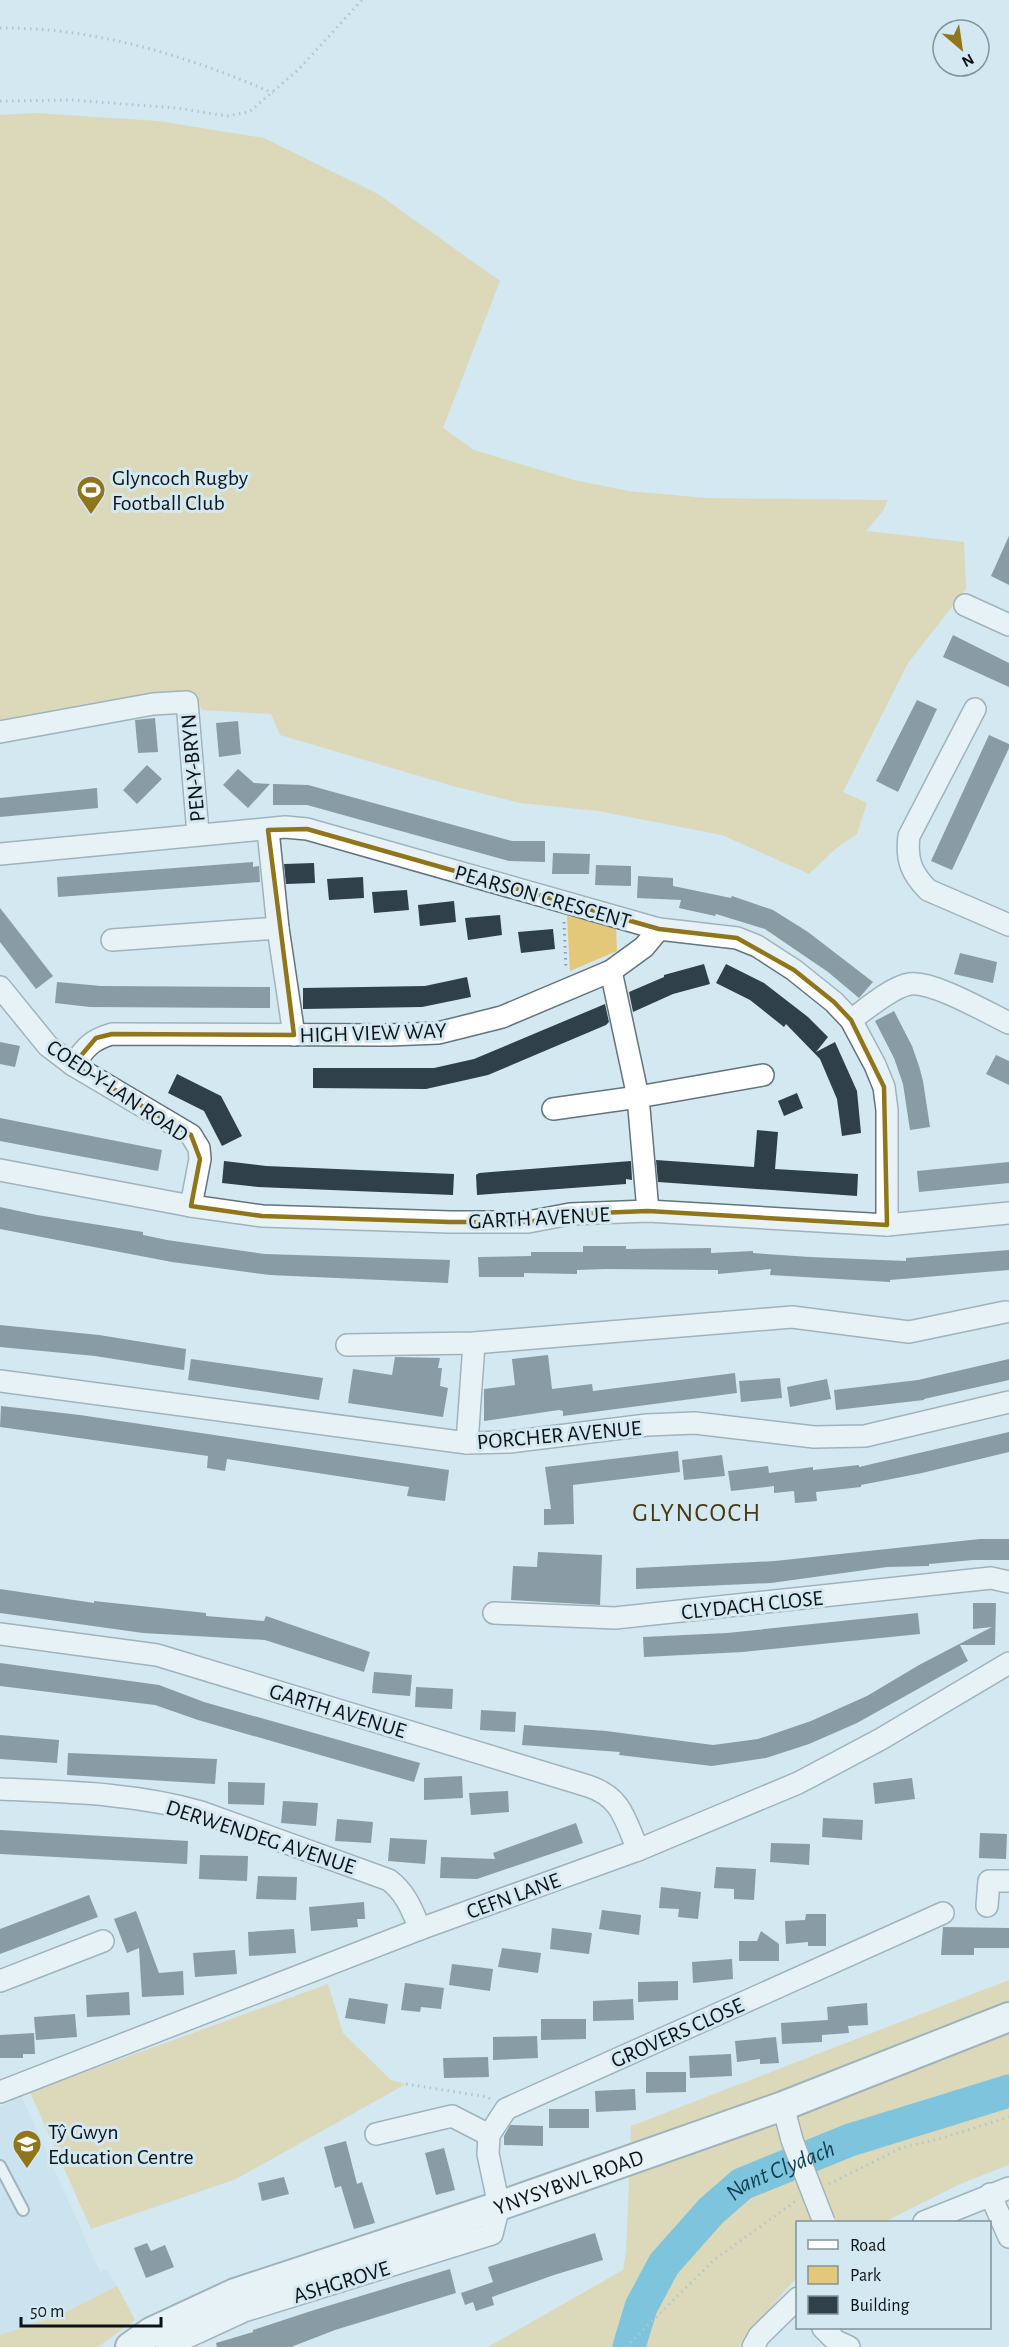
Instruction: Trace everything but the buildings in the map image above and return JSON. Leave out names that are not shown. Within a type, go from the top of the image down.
[{"type":"main road","name":"YNYSYBWL ROAD","points":[[130,2347],[151,2332],[235,2293],[499,2206],[783,2106],[1009,2017]]},
{"type":"street","points":[[965,605],[1009,625]]},
{"type":"street","name":"PEN-Y-BRYN","points":[[0,732],[153,704],[187,702],[198,834]]},
{"type":"street","points":[[975,709],[909,836],[908,863],[918,880],[928,890],[1009,925]]},
{"type":"street","name":"PEARSON CRESCENT","points":[[0,854],[285,827],[308,830],[659,929],[737,938],[758,946],[802,976],[834,1002],[851,1020],[875,1065],[884,1087],[887,1110],[887,1225]]},
{"type":"street","points":[[268,830],[278,928],[294,1035]]},
{"type":"street","points":[[112,940],[278,928]]},
{"type":"street","name":"HIGH VIEW WAY","points":[[73,1065],[83,1050],[96,1038],[112,1034],[389,1035],[438,1033],[502,1017],[611,971],[644,947],[659,929]]},
{"type":"street","points":[[611,971],[638,1097],[648,1211]]},
{"type":"street","points":[[851,1020],[889,994],[909,984],[929,985],[1009,1023]]},
{"type":"street","name":"COED-Y-LAN ROAD","points":[[0,987],[48,1046],[73,1065],[191,1135],[199,1148],[200,1159],[191,1206]]},
{"type":"street","points":[[553,1109],[763,1075]]},
{"type":"street","name":"GARTH AVENUE","points":[[0,1170],[191,1206],[262,1216],[528,1222],[570,1214],[648,1211],[887,1225],[1009,1213]]},
{"type":"street","points":[[347,1345],[474,1343],[792,1317],[909,1332],[1005,1312]]},
{"type":"street","points":[[467,1443],[474,1343]]},
{"type":"street","name":"PORCHER AVENUE","points":[[0,1381],[467,1443],[509,1442],[647,1425],[695,1423],[814,1437],[866,1436],[1009,1402]]},
{"type":"street","name":"CLYDACH CLOSE","points":[[494,1613],[615,1618],[991,1578],[1009,1582]]},
{"type":"street","name":"GARTH AVENUE","points":[[0,1634],[157,1655],[603,1791],[612,1797],[621,1812],[638,1850]]},
{"type":"street","name":"CEFN LANE","points":[[0,2092],[420,1929],[638,1850],[798,1783],[881,1738],[1009,1663]]},
{"type":"street","name":"DERWENDEG AVENUE","points":[[0,1789],[133,1798],[169,1803],[201,1812],[388,1880],[400,1888],[411,1906],[420,1929]]},
{"type":"street","points":[[987,1906],[989,1881],[1009,1881]]},
{"type":"street","name":"GROVERS CLOSE","points":[[489,2134],[506,2109],[943,1913]]},
{"type":"street","points":[[0,1982],[103,1941]]},
{"type":"street","points":[[783,2106],[792,2140],[823,2221]]},
{"type":"street","points":[[376,2134],[452,2116],[489,2134],[488,2154],[499,2206]]},
{"type":"street","points":[[929,2221],[1000,2191],[1009,2238]]},
{"type":"street","name":"ASHGROVE","points":[[166,2347],[244,2311],[492,2234],[499,2206]]},
{"type":"street","points":[[753,2347],[759,2336],[796,2301]]},
{"type":"street","points":[[824,2329],[836,2341],[849,2347]]},
{"type":"lane","points":[[0,2166],[23,2210]]},
{"type":"path","points":[[0,101],[84,101],[177,108],[227,116],[249,112],[298,70],[362,0]]},
{"type":"path","points":[[0,28],[37,28],[129,44],[223,71],[273,93]]},
{"type":"path","points":[[562,902],[567,989]]},
{"type":"path","points":[[406,2084],[488,2097],[502,2116]]},
{"type":"path","points":[[626,2347],[670,2305]]},
{"type":"highlighted area","points":[[307,829],[659,929],[737,938],[794,970],[834,1002],[851,1020],[884,1087],[887,1225],[648,1211],[570,1214],[528,1222],[450,1222],[262,1216],[191,1206],[200,1159],[191,1135],[73,1065],[96,1038],[112,1034],[294,1035],[268,830]]},
{"type":"shaded area","name":"Tŷ Gwyn Education Centre","points":[[22,2097],[100,2272],[106,2269],[117,2286],[60,2315],[0,2335],[0,2106]]},
{"type":"green space","points":[[36,113],[158,121],[264,138],[378,194],[500,281],[443,428],[474,450],[574,480],[628,491],[707,498],[888,500],[883,511],[866,531],[964,542],[966,589],[908,663],[843,792],[867,803],[857,834],[834,850],[809,874],[722,835],[598,811],[520,803],[453,786],[280,735],[271,714],[202,710],[194,695],[163,693],[0,722],[0,115]]},
{"type":"green space","points":[[567,916],[616,927],[617,951],[570,971]]},
{"type":"green space","points":[[1009,1980],[1009,2165],[960,2184],[886,2221],[796,2221],[796,2278],[739,2347],[488,2347],[623,2270],[626,2252],[631,2126]]},
{"type":"green space","points":[[328,1984],[343,2033],[391,2080],[406,2084],[236,2179],[91,2229],[30,2092]]},
{"type":"green space","points":[[117,2286],[135,2320],[98,2347],[0,2347],[0,2335],[60,2315]]},
{"type":"waterway","name":"Nant Clydach","points":[[629,2347],[641,2307],[664,2264],[711,2211],[742,2184],[850,2140],[1009,2091]]},
{"type":"place","name":"Glyncoch Rugby Football Club","points":[[91,516]]},
{"type":"place","name":"Tŷ Gwyn Education Centre","points":[[27,2170]]},
{"type":"district","name":"GLYNCOCH","points":[[697,1512]]}]
